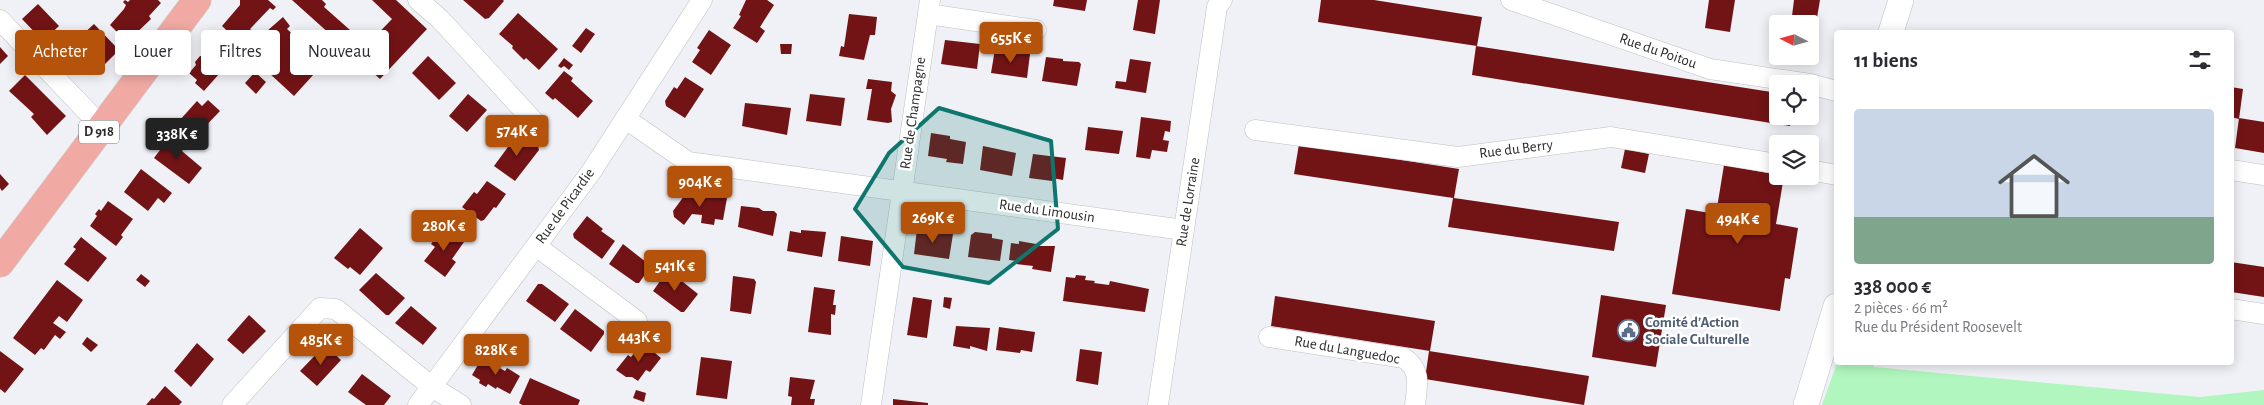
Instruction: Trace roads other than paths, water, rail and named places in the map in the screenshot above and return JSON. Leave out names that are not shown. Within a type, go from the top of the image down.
[{"type":"main road","name":"D 918","points":[[0,263],[197,0]]},
{"type":"street","points":[[418,0],[440,19],[538,126]]},
{"type":"street","name":"Rue de Picardie","points":[[418,405],[591,172],[702,0]]},
{"type":"street","name":"Rue de Lorraine","points":[[1158,405],[1217,7],[1222,0]]},
{"type":"street","name":"Rue du Poitou","points":[[1511,0],[1710,69],[1769,78]]},
{"type":"street","points":[[1892,30],[1901,0]]},
{"type":"street","points":[[929,7],[1036,30]]},
{"type":"street","name":"Rue de Champagne","points":[[870,405],[929,7]]},
{"type":"street","points":[[0,20],[102,127]]},
{"type":"street","name":"Rue du Poitou","points":[[1819,86],[1834,90]]},
{"type":"street","name":"Rue du Limousin","points":[[626,118],[688,162],[1184,230]]},
{"type":"street","name":"Rue du Berry","points":[[1255,130],[1458,157],[1611,137],[1769,163]]},
{"type":"street","points":[[2234,170],[2264,175]]},
{"type":"street","points":[[1819,172],[1834,175]]},
{"type":"street","points":[[536,246],[637,321]]},
{"type":"street","points":[[232,405],[320,308],[336,308],[432,387],[461,405]]},
{"type":"street","points":[[2234,309],[2264,314]]},
{"type":"street","points":[[1806,405],[1834,313]]},
{"type":"street","name":"Rue du Languedoc","points":[[1269,337],[1404,358],[1416,370],[1418,381],[1415,405]]},
{"type":"place","name":"Comité d’Action Sociale Culturelle","points":[[1629,331]]}]
